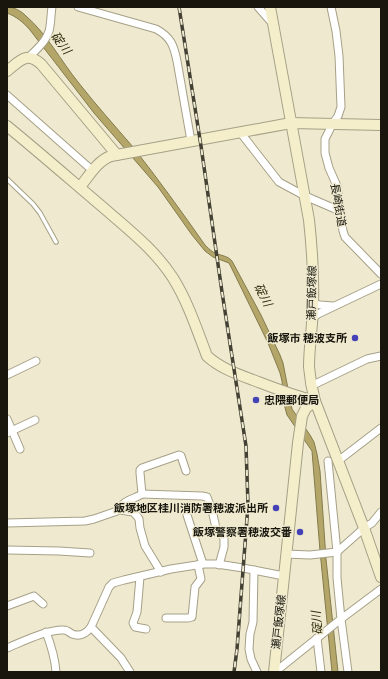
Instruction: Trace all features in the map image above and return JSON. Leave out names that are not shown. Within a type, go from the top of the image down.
[{"type":"street","points":[[7,71],[22,60],[29,57],[48,35],[52,7]]},
{"type":"street","points":[[78,7],[156,29],[170,39],[175,49],[191,141]]},
{"type":"street","points":[[258,7],[273,25]]},
{"type":"street","name":"瀬戸飯塚線","points":[[270,7],[309,220],[312,249],[313,303],[309,367],[311,386],[315,401],[306,408],[302,416],[274,672]]},
{"type":"street","name":"長崎街道","points":[[331,7],[339,56],[341,107],[338,116],[332,123],[325,139],[324,153],[337,186],[345,237],[381,274]]},
{"type":"street","points":[[29,57],[41,64],[122,154]]},
{"type":"street","points":[[7,95],[93,171]]},
{"type":"street","points":[[80,187],[106,158],[122,154],[292,123],[381,125]]},
{"type":"street","points":[[7,126],[141,240],[158,258],[173,279],[188,305],[207,356],[213,362],[234,373],[272,388],[315,401],[364,528],[381,577]]},
{"type":"street","points":[[240,132],[279,182],[305,196],[340,211]]},
{"type":"street","points":[[312,320],[318,314],[381,284]]},
{"type":"street","points":[[313,303],[335,306]]},
{"type":"street","points":[[311,386],[367,359],[381,356]]},
{"type":"street","points":[[7,375],[36,361]]},
{"type":"street","points":[[7,419],[10,432],[20,449]]},
{"type":"street","points":[[10,432],[35,420]]},
{"type":"street","points":[[338,461],[381,428]]},
{"type":"street","points":[[142,494],[140,473],[142,468],[181,456],[186,471]]},
{"type":"street","points":[[328,461],[340,620],[348,672]]},
{"type":"street","points":[[120,510],[124,503],[142,494],[207,497],[217,531],[224,537],[224,548],[219,565]]},
{"type":"street","points":[[7,523],[86,521],[120,510],[133,512],[139,519],[145,546],[161,572]]},
{"type":"street","points":[[286,554],[310,555],[335,552],[372,523],[381,512]]},
{"type":"street","points":[[166,618],[192,617],[195,587],[201,579],[200,564],[187,515]]},
{"type":"street","points":[[7,550],[90,553]]},
{"type":"street","points":[[7,648],[46,632],[64,630],[81,635],[87,632],[91,627],[109,587],[113,583],[200,564],[254,570],[284,576]]},
{"type":"street","points":[[254,570],[253,622],[250,634],[249,649],[251,659],[257,672]]},
{"type":"street","points":[[140,577],[137,612],[133,623],[135,627],[146,629]]},
{"type":"street","points":[[274,672],[381,589]]},
{"type":"street","points":[[7,606],[34,596],[42,604]]},
{"type":"street","points":[[91,627],[121,658],[130,672]]},
{"type":"street","points":[[46,632],[51,644],[56,672]]},
{"type":"street","points":[[318,637],[321,672]]},
{"type":"lane","points":[[7,179],[33,204],[40,213],[56,242]]},
{"type":"shaded area","points":[[7,7],[22,12],[41,31],[78,82],[133,147],[205,245],[213,252],[232,261],[261,315],[283,363],[292,409],[314,442],[317,454],[320,471],[326,559],[338,672],[332,672],[312,451],[287,415],[280,373],[268,343],[233,271],[229,263],[213,257],[205,251],[158,187],[94,113],[30,30],[20,20],[7,13]]},
{"type":"railway","points":[[179,7],[246,446],[248,505],[234,672]]},
{"type":"place","name":"飯塚市 穂波支所","points":[[355,338]]},
{"type":"place","name":"忠隈郵便局","points":[[256,400]]},
{"type":"place","name":"飯塚地区桂川消防署穂波派出所","points":[[276,508]]},
{"type":"place","name":"飯塚警察署穂波交番","points":[[300,532]]},
{"type":"water label","name":"碇川","points":[[61,43]]},
{"type":"water label","name":"碇川","points":[[263,295]]},
{"type":"water label","name":"碇川","points":[[317,623]]}]
